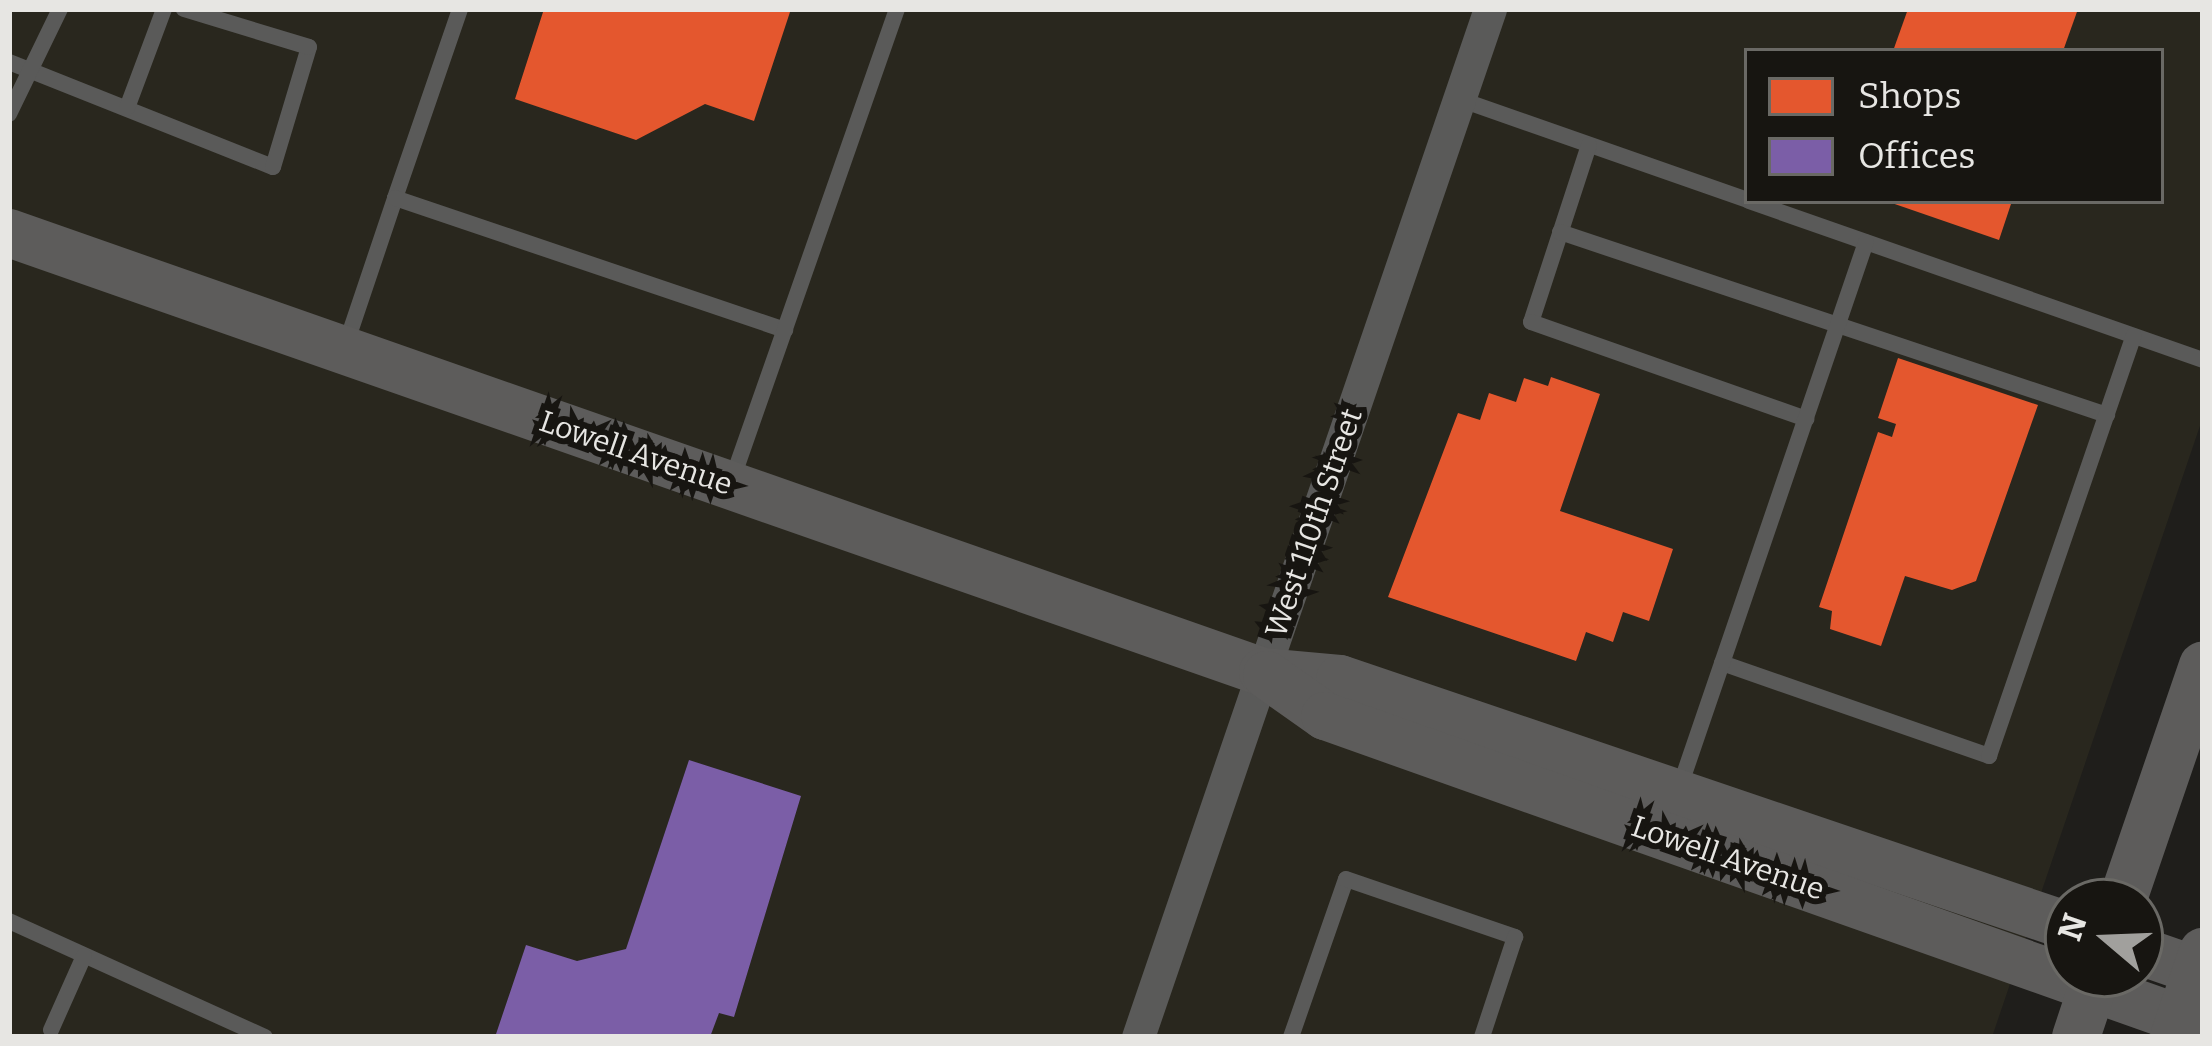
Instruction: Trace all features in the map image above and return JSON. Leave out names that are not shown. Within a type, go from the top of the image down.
[{"type":"street","name":"West 110th Street","points":[[1138,1037],[1490,9]]},
{"type":"street","name":"Lowell Avenue","points":[[9,232],[1263,672],[1340,679],[2044,918]]},
{"type":"street","points":[[2130,878],[2203,665]]},
{"type":"street","name":"Lowell Avenue","points":[[1263,672],[1324,716],[2044,963]]},
{"type":"street","points":[[2164,957],[2201,965],[2186,1028]]},
{"type":"street","points":[[2076,1037],[2089,998]]},
{"type":"street","name":"Lowell Avenue","points":[[2129,998],[2186,1028]]},
{"type":"lane","points":[[9,113],[60,9]]},
{"type":"lane","points":[[127,108],[164,9]]},
{"type":"lane","points":[[9,62],[273,167],[309,46],[184,9]]},
{"type":"lane","points":[[344,350],[460,9]]},
{"type":"lane","points":[[730,486],[897,9]]},
{"type":"lane","points":[[1459,99],[1744,200]]},
{"type":"lane","points":[[1588,145],[1531,322],[1806,419]]},
{"type":"lane","points":[[394,198],[785,329]]},
{"type":"lane","points":[[1757,204],[2203,360]]},
{"type":"lane","points":[[1560,232],[2108,415]]},
{"type":"lane","points":[[1678,793],[1867,242]]},
{"type":"lane","points":[[1722,664],[1989,756],[2134,336]]},
{"type":"lane","points":[[1291,1037],[1346,879],[1515,937],[1482,1037]]},
{"type":"lane","points":[[9,921],[265,1037]]},
{"type":"lane","points":[[51,1030],[84,956]]},
{"type":"shaded area","points":[[9,9],[2203,9],[2203,417],[1992,1037],[9,1037]]},
{"type":"building: Shops","points":[[544,9],[791,9],[754,121],[705,104],[636,140],[515,99]]},
{"type":"building: Shops","points":[[1908,9],[2078,9],[2064,48],[1894,48]]},
{"type":"building: Shops","points":[[1895,204],[2011,204],[1999,240]]},
{"type":"building: Shops","points":[[1898,358],[2038,405],[1976,581],[1952,590],[1905,576],[1881,646],[1830,629],[1832,611],[1819,607],[1878,432],[1892,437],[1896,424],[1878,418]]},
{"type":"building: Shops","points":[[1551,377],[1600,394],[1560,511],[1673,549],[1649,621],[1623,612],[1613,642],[1586,632],[1576,661],[1388,597],[1458,413],[1480,420],[1489,393],[1516,402],[1524,378],[1548,386]]},
{"type":"building: Offices","points":[[689,760],[801,796],[734,1017],[719,1013],[710,1037],[495,1037],[526,945],[577,961],[626,949]]}]
